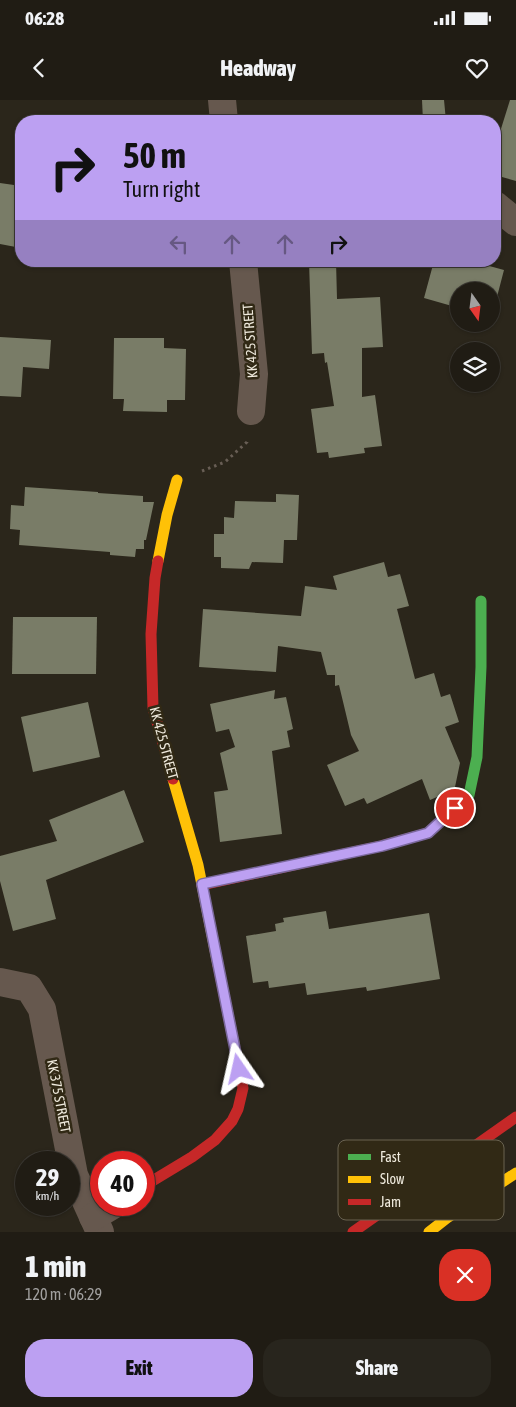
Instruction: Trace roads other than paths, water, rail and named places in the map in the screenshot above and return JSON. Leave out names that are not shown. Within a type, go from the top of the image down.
[{"type":"main road","name":"KK 425 STREET","points":[[155,1179],[215,1140],[233,1121],[243,1088],[198,865],[153,708],[151,634],[155,578],[167,515],[178,480]]},
{"type":"main road","points":[[202,884],[382,846],[428,833],[469,795],[477,757],[481,667],[481,601]]},
{"type":"main road","points":[[483,1140],[516,1117]]},
{"type":"main road","points":[[504,1181],[516,1173]]},
{"type":"main road","points":[[353,1232],[370,1220]]},
{"type":"main road","points":[[430,1232],[445,1220]]},
{"type":"street","points":[[222,100],[223,115]]},
{"type":"street","points":[[501,211],[516,222]]},
{"type":"street","name":"KK 425 STREET","points":[[245,267],[254,374],[252,411]]},
{"type":"street","name":"KK 375 STREET","points":[[0,982],[28,988],[42,1009],[74,1175],[102,1218]]}]
